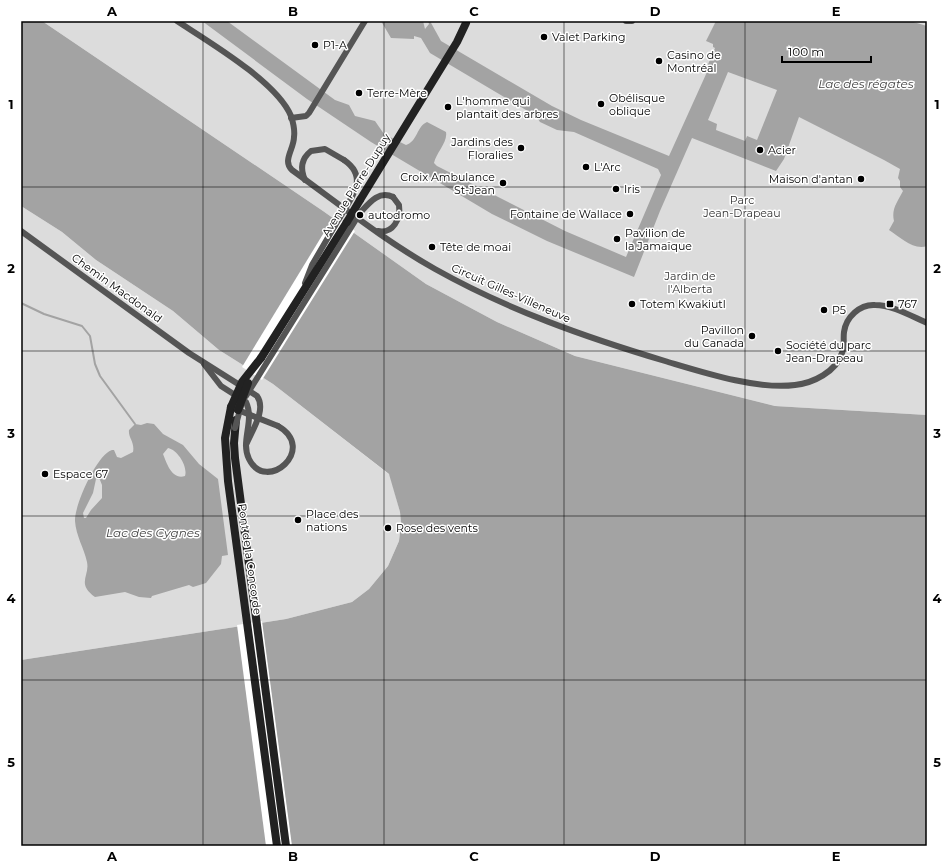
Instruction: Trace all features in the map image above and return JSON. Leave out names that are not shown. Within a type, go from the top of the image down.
[{"type":"street","name":"Circuit Gilles-Villeneuve","points":[[178,21],[215,46],[267,86],[279,98],[291,118],[295,136],[288,164],[292,170],[376,230],[435,269],[473,289],[550,323],[602,342],[693,369],[744,381],[781,386],[796,385],[807,382],[827,373],[839,361],[843,352],[844,331],[849,319],[857,310],[867,306],[882,306],[927,322]]},
{"type":"street","points":[[291,118],[306,116],[309,113],[365,21]]},
{"type":"street","points":[[626,21],[632,21]]},
{"type":"street","name":"Avenue Pierre-Dupuy","points":[[261,358],[453,49],[466,22]]},
{"type":"street","points":[[303,290],[312,265],[356,190],[357,177],[355,170],[344,160],[325,149],[311,151],[303,162],[302,169],[305,180]]},
{"type":"street","name":"Pont de la Concorde","points":[[286,846],[235,458],[236,409],[247,394],[360,213],[378,196],[386,195],[393,197],[399,205],[397,221],[390,230],[386,232],[376,230]]},
{"type":"street","name":"Chemin Macdonald","points":[[21,231],[202,361],[237,382],[259,399],[259,412],[246,445]]},
{"type":"street","name":"Pont de la Concorde","points":[[261,358],[242,382],[236,409],[225,438],[228,481],[277,846]]},
{"type":"street","name":"Chemin Macdonald","points":[[202,361],[221,386],[246,402],[250,411],[246,445],[249,461],[255,467],[270,471],[280,470],[289,460],[292,445],[288,434],[278,426],[236,409]]},
{"type":"green space","name":"Parc Jean-Drapeau","points":[[42,21],[927,21],[927,415],[775,406],[575,356],[497,322],[426,284],[323,211]]},
{"type":"green space","points":[[21,206],[62,232],[96,260],[173,311],[219,350],[273,384],[390,475],[400,512],[401,523],[399,541],[388,566],[369,589],[352,602],[286,619],[21,660]]},
{"type":"water","points":[[21,21],[42,21],[323,211],[426,284],[497,322],[575,356],[775,406],[927,415],[927,846],[21,846],[21,660],[286,619],[352,602],[369,589],[388,566],[399,541],[401,523],[400,512],[389,474],[273,384],[219,350],[173,311],[96,260],[62,232],[21,206]]},
{"type":"water","name":"Lac des régates","points":[[202,21],[227,21],[335,100],[349,105],[355,116],[375,121],[384,134],[406,145],[413,141],[421,127],[427,122],[446,132],[444,144],[434,163],[437,166],[565,231],[626,257],[661,175],[658,169],[574,132],[557,130],[540,122],[536,116],[430,53],[421,38],[414,36],[414,39],[391,38],[381,21],[423,21],[425,29],[429,24],[428,21],[430,21],[441,41],[552,106],[581,120],[669,156],[707,72],[706,69],[715,48],[713,47],[713,44],[706,41],[716,21],[910,21],[927,26],[927,246],[917,247],[912,245],[889,230],[894,221],[893,213],[903,191],[900,187],[900,181],[898,178],[900,169],[799,117],[784,159],[776,171],[692,138],[660,211],[634,277],[547,241],[492,214],[371,142],[307,99]],"holes":[[[728,72],[777,90],[757,140],[747,136],[745,141],[716,130],[717,124],[708,120]]]},
{"type":"water","name":"Lac des Cygnes","points":[[147,423],[154,424],[163,434],[183,445],[199,464],[218,479],[228,555],[222,556],[221,564],[206,583],[193,587],[189,585],[152,596],[151,598],[139,597],[125,592],[95,597],[86,588],[85,583],[87,562],[75,521],[78,504],[93,470],[106,454],[114,450],[117,457],[121,458],[133,452],[133,445],[129,435],[129,430],[135,424],[141,425]],"holes":[[[168,448],[172,449],[179,455],[184,464],[186,472],[185,476],[177,476],[168,466],[163,454]],[[96,479],[100,480],[102,485],[102,498],[86,518],[84,518],[83,513],[93,493]]]},
{"type":"pier","points":[[334,216],[355,231],[262,380],[242,367]]},
{"type":"pier","points":[[262,621],[292,846],[266,846],[237,625]]},
{"type":"waterway","points":[[21,303],[44,314],[82,326],[90,336],[95,364],[100,376],[135,424]]},
{"type":"place","name":"Valet Parking","points":[[544,37]]},
{"type":"place","name":"P1-A","points":[[315,45]]},
{"type":"place","name":"Casino de Montréal","points":[[659,61]]},
{"type":"place","name":"Terre-Mère","points":[[359,93]]},
{"type":"place","name":"Obélisque oblique","points":[[601,104]]},
{"type":"place","name":"L'homme qui plantait des arbres","points":[[448,107]]},
{"type":"place","name":"Jardins des Floralies","points":[[521,148]]},
{"type":"place","name":"Acier","points":[[760,150]]},
{"type":"place","name":"L'Arc","points":[[586,167]]},
{"type":"place","name":"Maison d'antan","points":[[861,179]]},
{"type":"place","name":"Croix Ambulance St-Jean","points":[[503,183]]},
{"type":"place","name":"Iris","points":[[616,189]]},
{"type":"place","name":"Fontaine de Wallace","points":[[630,214]]},
{"type":"place","name":"autodromo","points":[[360,215]]},
{"type":"place","name":"Pavilion de la Jamaïque","points":[[617,239]]},
{"type":"place","name":"Tête de moai","points":[[432,247]]},
{"type":"place","name":"Totem Kwakiutl","points":[[632,304]]},
{"type":"place","name":"767","points":[[890,304]]},
{"type":"place","name":"P5","points":[[824,310]]},
{"type":"place","name":"Pavillon du Canada","points":[[752,336]]},
{"type":"place","name":"Société du parc Jean-Drapeau","points":[[778,351]]},
{"type":"place","name":"Espace 67","points":[[45,474]]},
{"type":"place","name":"Place des nations","points":[[298,520]]},
{"type":"place","name":"Rose des vents","points":[[388,528]]},
{"type":"park label","name":"Jardin de l'Alberta","points":[[690,282]]}]
